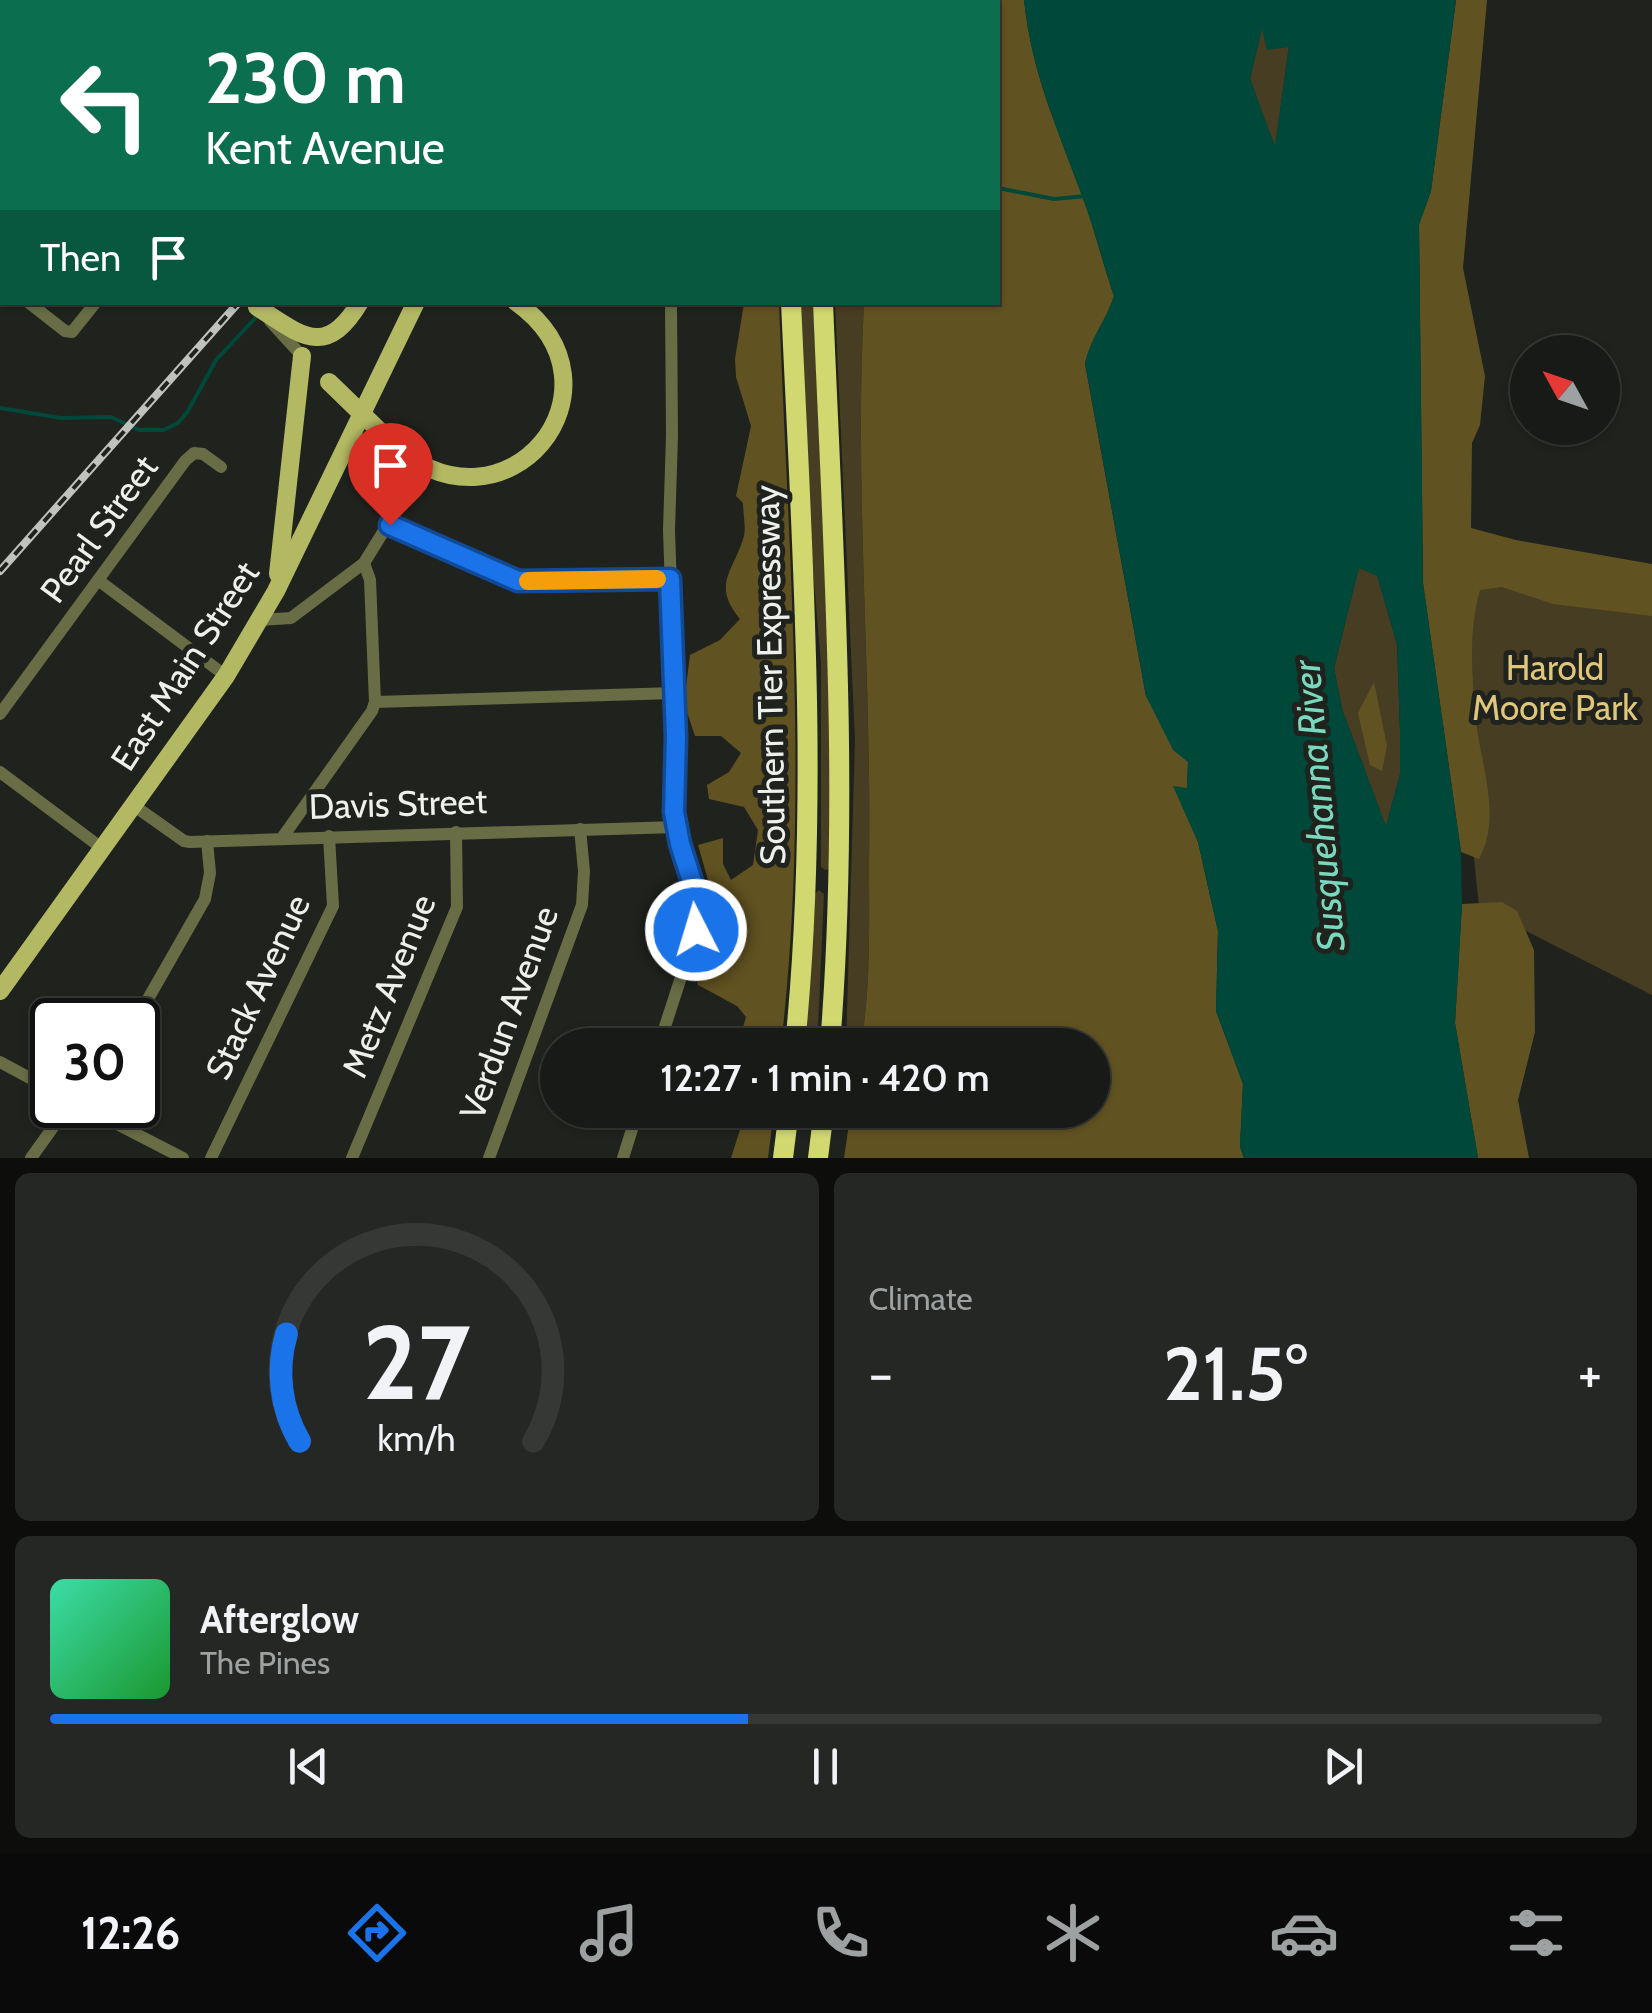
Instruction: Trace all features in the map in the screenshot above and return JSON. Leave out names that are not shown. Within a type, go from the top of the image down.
[{"type":"highway","name":"Southern Tier Expressway","points":[[791,305],[809,727],[807,878],[796,1028]]},
{"type":"highway","name":"Southern Tier Expressway","points":[[822,305],[842,767],[839,924],[831,1028]]},
{"type":"highway","points":[[782,1158],[786,1128]]},
{"type":"highway","points":[[818,1158],[822,1128]]},
{"type":"main road","points":[[255,305],[286,332],[311,338],[329,337],[344,327],[358,305]]},
{"type":"main road","name":"East Main Street","points":[[0,990],[226,676],[276,591],[417,305]]},
{"type":"main road","points":[[302,356],[392,444],[427,468],[463,478],[508,469],[539,447],[558,412],[563,372],[549,334],[519,305]]},
{"type":"main road","points":[[276,591],[302,356]]},
{"type":"street","points":[[32,305],[72,332],[94,305]]},
{"type":"street","points":[[664,1028],[696,930],[698,912],[676,827],[670,579],[670,305]]},
{"type":"street","points":[[286,332],[302,356]]},
{"type":"street","name":"Pearl Street","points":[[0,714],[186,461],[194,453],[203,454],[221,467]]},
{"type":"street","points":[[259,620],[291,618],[364,563],[409,490]]},
{"type":"street","points":[[390,525],[518,581],[670,579]]},
{"type":"street","points":[[282,838],[376,702],[370,580],[364,563]]},
{"type":"street","points":[[98,580],[226,676]]},
{"type":"street","points":[[376,702],[675,694]]},
{"type":"street","points":[[0,772],[103,848]]},
{"type":"street","name":"Davis Street","points":[[133,806],[184,841],[676,827]]},
{"type":"street","name":"Verdun Avenue","points":[[489,1158],[582,905],[580,829]]},
{"type":"street","name":"Metz Avenue","points":[[352,1158],[457,907],[456,832]]},
{"type":"street","name":"Stack Avenue","points":[[212,1158],[333,906],[330,836]]},
{"type":"street","points":[[149,998],[205,899],[210,872],[207,841]]},
{"type":"street","points":[[0,1062],[30,1078]]},
{"type":"street","points":[[31,1158],[53,1128]]},
{"type":"street","points":[[124,1128],[176,1157]]},
{"type":"street","points":[[623,1158],[632,1128]]},
{"type":"green space","points":[[1262,25],[1289,46],[1275,148],[1250,79]]},
{"type":"green space","points":[[798,305],[813,305],[832,715],[829,869],[825,870],[821,867],[821,664]]},
{"type":"green space","points":[[835,305],[864,305],[861,443],[869,932],[863,1028],[847,1028],[855,740]]},
{"type":"green space","points":[[1359,567],[1377,575],[1397,644],[1400,774],[1386,827],[1342,709],[1334,668]]},
{"type":"green space","name":"Harold Moore Park","points":[[1445,578],[1652,589],[1652,995],[1479,907]]},
{"type":"green space","points":[[819,890],[824,894],[818,1028],[803,1028],[814,894]]},
{"type":"shaded area","points":[[1000,0],[1024,0],[1039,75],[1114,296],[1085,364],[1146,696],[1188,761],[1187,789],[1174,787],[1198,842],[1218,931],[1216,1011],[1243,1084],[1240,1147],[1244,1158],[844,1158],[848,1128],[1110,1128],[1110,1028],[863,1028],[869,932],[869,793],[861,443],[864,305],[1000,305]]},
{"type":"shaded area","points":[[1456,0],[1487,0],[1463,268],[1485,376],[1480,425],[1472,443],[1471,528],[1652,564],[1652,616],[1553,604],[1502,587],[1480,590],[1472,638],[1472,671],[1489,826],[1479,859],[1461,852],[1423,583],[1419,224],[1431,191]]},
{"type":"shaded area","points":[[744,305],[779,305],[795,767],[790,953],[783,1028],[743,1028],[746,1017],[737,1006],[698,985],[694,968],[703,916],[712,894],[698,845],[723,838],[723,864],[731,880],[753,865],[758,830],[744,807],[709,799],[707,785],[729,772],[741,753],[721,736],[695,736],[684,703],[690,655],[720,640],[740,619],[731,607],[726,587],[745,532],[743,503],[736,496],[751,426],[736,377]]},
{"type":"shaded area","points":[[1374,682],[1387,746],[1382,771],[1370,765],[1358,713]]},
{"type":"shaded area","points":[[1502,902],[1517,911],[1534,950],[1535,1032],[1518,1100],[1529,1158],[1478,1158],[1455,1023],[1462,904]]},
{"type":"shaded area","points":[[740,1128],[772,1128],[768,1158],[731,1158]]},
{"type":"water","name":"Susquehanna River","points":[[1024,0],[1456,0],[1431,191],[1419,225],[1423,583],[1461,852],[1455,1023],[1478,1158],[1244,1158],[1240,1147],[1243,1084],[1216,1011],[1218,931],[1198,842],[1173,786],[1187,788],[1188,762],[1173,750],[1146,696],[1085,363],[1114,296],[1046,98]],"holes":[[[1262,29],[1267,50],[1289,47],[1275,146],[1250,79]],[[1359,568],[1377,576],[1397,644],[1400,774],[1386,826],[1342,709],[1334,668]]]},
{"type":"waterway","points":[[1000,188],[1054,199],[1086,196]]},
{"type":"waterway","points":[[0,408],[61,418],[111,417],[139,430],[163,430],[178,423],[188,411],[216,360],[259,314]]},
{"type":"railway","points":[[0,571],[236,305]]},
{"type":"slow traffic","points":[[528,581],[657,579]]},
{"type":"route","points":[[390,525],[518,581],[670,579],[676,737],[674,812],[696,894],[696,930]]}]
